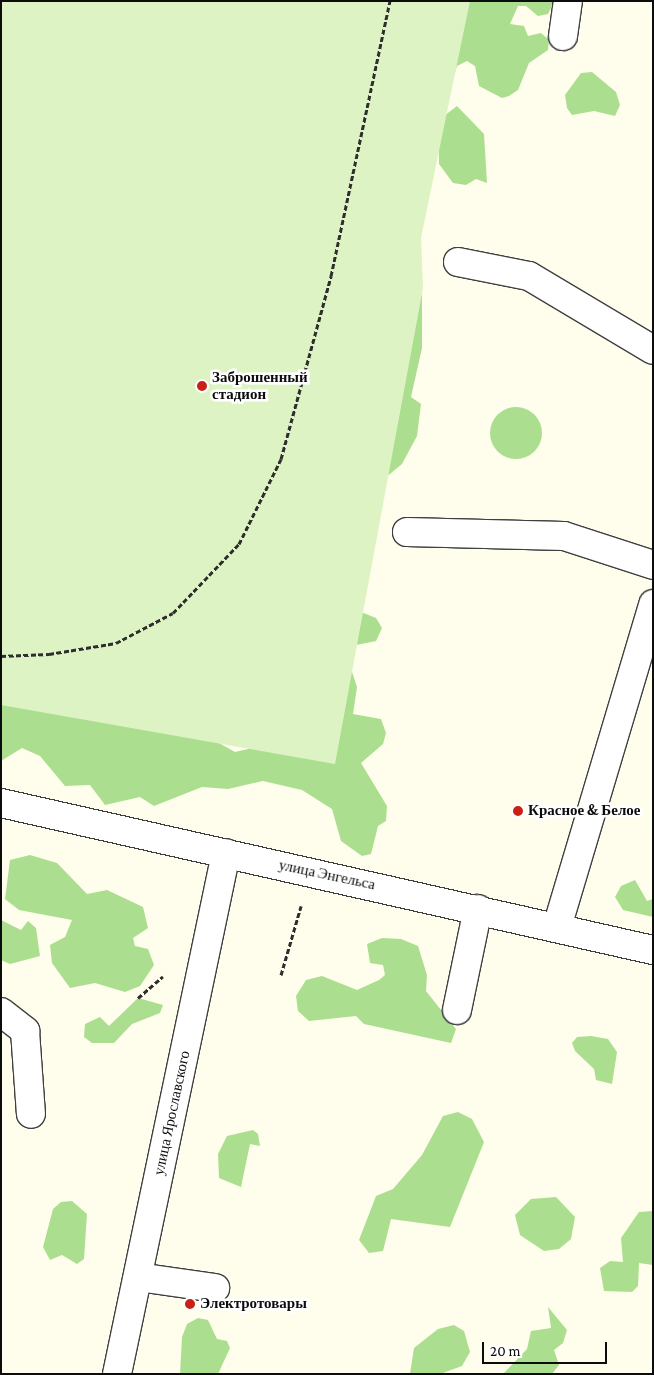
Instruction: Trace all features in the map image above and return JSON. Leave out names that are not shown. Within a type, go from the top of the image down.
[{"type":"street","points":[[563,36],[568,1]]},
{"type":"street","points":[[458,262],[529,276],[653,350]]},
{"type":"street","points":[[407,532],[564,536],[653,565]]},
{"type":"street","points":[[557,927],[653,604]]},
{"type":"street","name":"улица Энгельса","points":[[1,803],[478,909],[653,950]]},
{"type":"street","name":"улица Ярославского","points":[[117,1374],[226,853]]},
{"type":"street","points":[[457,1010],[478,909]]},
{"type":"street","points":[[1,1012],[24,1031],[31,1114]]},
{"type":"street","points":[[138,1277],[215,1288]]},
{"type":"path","points":[[1,656],[49,654],[116,643],[173,613],[239,544],[281,459],[332,276],[390,1]]},
{"type":"path","points":[[281,975],[309,871]]},
{"type":"green space","name":"Заброшенный стадион","points":[[1,1],[470,1],[421,238],[423,288],[335,764],[1,705]]},
{"type":"green space","points":[[437,1],[554,1],[548,14],[538,16],[526,6],[518,6],[510,24],[524,26],[528,36],[541,33],[549,40],[548,50],[529,63],[518,90],[502,98],[479,86],[475,66],[467,61],[457,66],[440,119],[457,106],[484,134],[487,183],[476,179],[466,185],[453,183],[439,164]]},
{"type":"green space","points":[[592,72],[616,92],[620,105],[615,116],[594,111],[572,115],[567,108],[565,95],[581,73]]},
{"type":"green space","points":[[422,293],[422,348],[411,397],[421,404],[417,436],[402,464],[385,478],[361,612],[376,618],[382,628],[376,641],[356,645],[336,552]]},
{"type":"green space","points":[[511,407],[521,407],[530,411],[538,419],[542,433],[538,447],[530,455],[521,459],[511,459],[502,455],[494,447],[490,438],[490,428],[494,419],[502,411]]},
{"type":"green space","points":[[351,669],[357,687],[353,714],[381,719],[386,733],[383,744],[361,763],[387,806],[386,821],[378,826],[371,854],[362,856],[341,841],[332,809],[302,790],[263,781],[228,789],[202,787],[154,806],[140,797],[105,805],[90,785],[65,786],[40,756],[22,748],[1,761],[1,695],[213,732],[219,743],[235,752],[248,749]]},
{"type":"green space","points":[[30,855],[57,863],[87,894],[107,890],[143,907],[148,928],[133,938],[135,946],[148,949],[154,965],[140,986],[125,992],[95,983],[70,988],[52,963],[50,945],[65,937],[72,920],[19,910],[5,899],[10,860]]},
{"type":"green space","points":[[635,880],[647,901],[653,899],[653,917],[623,910],[615,897],[621,886]]},
{"type":"green space","points":[[1,920],[21,930],[28,921],[36,928],[40,956],[10,964],[1,960]]},
{"type":"green space","points":[[382,938],[401,939],[418,946],[427,975],[426,991],[456,1029],[451,1043],[364,1024],[356,1016],[309,1021],[298,1011],[296,996],[306,980],[322,976],[357,990],[379,980],[385,975],[383,965],[370,963],[367,944]]},
{"type":"green space","points":[[138,998],[163,1005],[160,1013],[132,1024],[114,1043],[92,1043],[84,1037],[85,1024],[100,1017],[109,1026]]},
{"type":"green space","points":[[591,1036],[608,1039],[617,1052],[612,1084],[596,1080],[594,1069],[575,1051],[572,1043],[577,1037]]},
{"type":"green space","points":[[458,1112],[472,1119],[484,1142],[450,1227],[391,1219],[383,1251],[369,1253],[359,1240],[376,1196],[393,1189],[422,1155],[443,1116]]},
{"type":"green space","points":[[253,1130],[258,1134],[260,1146],[250,1144],[241,1187],[219,1178],[218,1154],[227,1136]]},
{"type":"green space","points":[[556,1197],[575,1217],[571,1239],[559,1249],[544,1251],[520,1235],[515,1215],[531,1199]]},
{"type":"green space","points":[[72,1201],[87,1214],[84,1259],[77,1264],[62,1255],[50,1260],[43,1247],[53,1209],[61,1202]]},
{"type":"green space","points":[[653,1211],[653,1265],[639,1263],[638,1286],[632,1292],[604,1291],[600,1268],[610,1261],[623,1262],[621,1238],[639,1212]]},
{"type":"green space","points":[[548,1307],[567,1330],[563,1343],[554,1350],[559,1365],[552,1374],[503,1374],[527,1349],[531,1331],[551,1328]]},
{"type":"green space","points":[[198,1318],[208,1320],[217,1339],[227,1341],[230,1348],[218,1374],[180,1374],[182,1337],[187,1324]]},
{"type":"green space","points":[[454,1325],[464,1331],[470,1352],[462,1366],[440,1374],[410,1374],[414,1348],[438,1329]]},
{"type":"place","name":"Заброшенный стадион","points":[[202,386]]},
{"type":"place","name":"Красное & Белое","points":[[518,811]]},
{"type":"place","name":"Электротовары","points":[[190,1304]]}]
